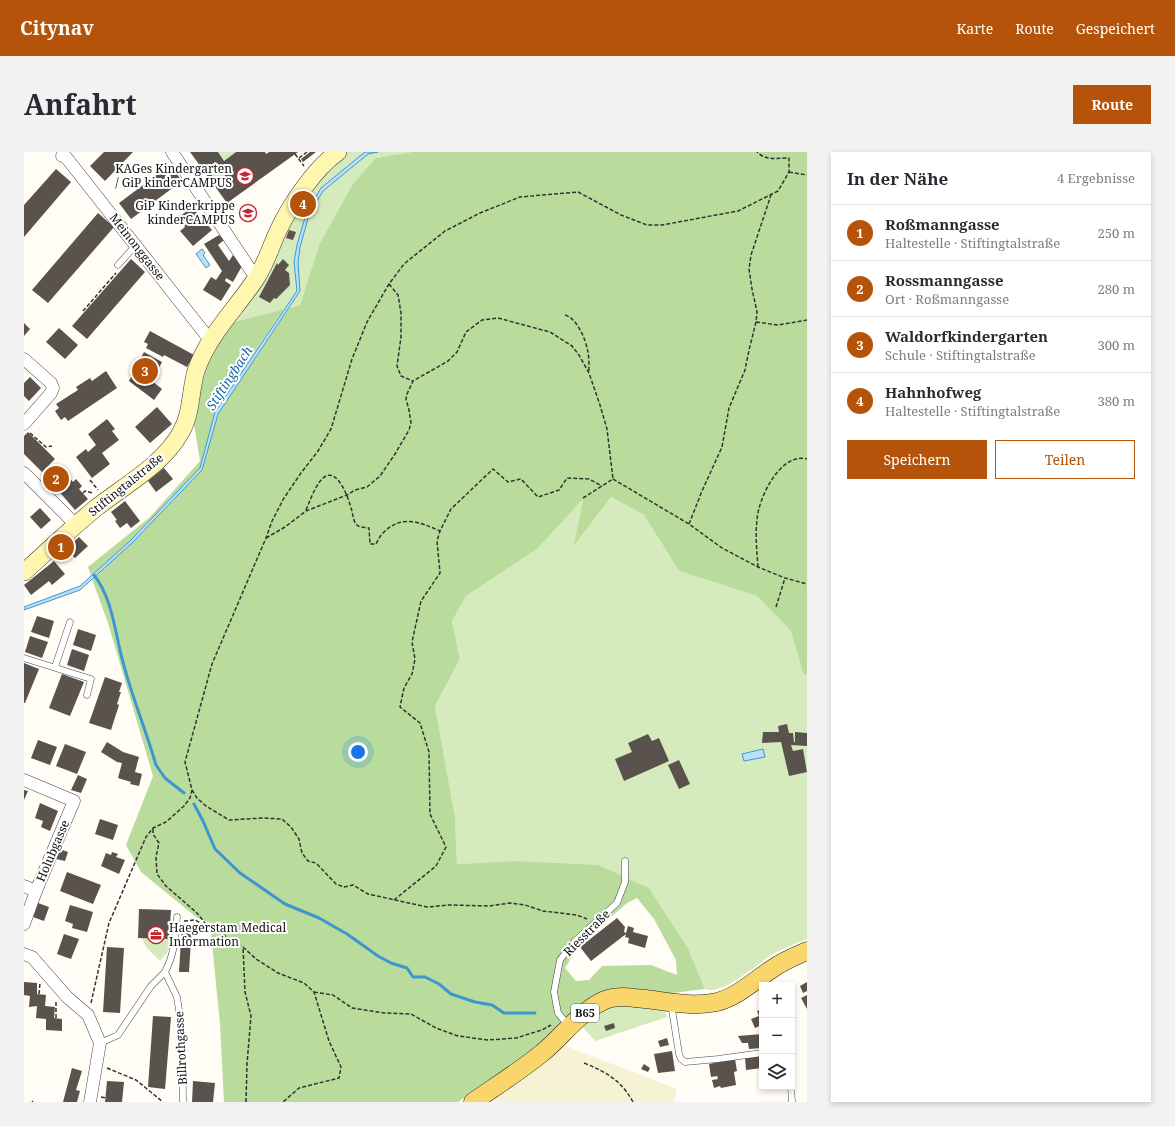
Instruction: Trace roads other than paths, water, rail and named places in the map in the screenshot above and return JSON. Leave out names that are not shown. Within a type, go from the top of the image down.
[{"type":"main road","name":"B65","points":[[473,1102],[543,1053],[566,1023],[581,1016],[606,1000],[621,997],[692,1004],[708,1003],[724,999],[746,987],[790,958],[807,951]]},
{"type":"street","points":[[172,152],[252,272],[258,276]]},
{"type":"street","name":"Stiftingtalstraße","points":[[24,572],[76,525],[164,454],[181,432],[189,410],[196,371],[210,340],[258,276],[279,228],[297,198],[328,159],[338,152]]},
{"type":"street","name":"Meinonggasse","points":[[62,156],[65,156],[210,340]]},
{"type":"street","points":[[24,359],[51,383],[53,388],[26,428]]},
{"type":"street","points":[[24,472],[76,525]]},
{"type":"street","name":"Holubgasse","points":[[24,780],[74,801],[36,891],[24,924]]},
{"type":"street","points":[[24,886],[36,891]]},
{"type":"street","points":[[24,954],[32,957],[67,997],[88,1015],[100,1043],[90,1102]]},
{"type":"lane","points":[[118,267],[136,245]]},
{"type":"lane","points":[[55,667],[70,622]]},
{"type":"lane","points":[[24,658],[91,679],[87,695]]},
{"type":"lane","name":"Riesstraße","points":[[566,1023],[558,1013],[554,992],[560,960],[575,941],[617,904],[625,882],[626,861]]},
{"type":"lane","points":[[100,1043],[118,1035],[151,986],[165,972],[171,961],[177,918]]},
{"type":"lane","name":"Billrothgasse","points":[[165,972],[178,997],[182,1030],[183,1102]]},
{"type":"lane","points":[[670,1002],[679,1054],[681,1059],[685,1062],[718,1059],[759,1052]]},
{"type":"lane","points":[[791,1090],[792,1102]]},
{"type":"water","name":"Stiftingbach","points":[[365,152],[378,152],[368,154],[323,191],[309,215],[300,247],[298,263],[300,291],[218,414],[202,470],[132,543],[80,590],[24,610],[24,607],[80,586],[130,541],[200,468],[215,412],[297,291],[294,262],[297,245],[306,214],[321,188]]},
{"type":"water","points":[[202,249],[205,253],[203,255],[210,265],[206,268],[196,254]]},
{"type":"water","points":[[763,749],[765,757],[744,761],[742,754]]},
{"type":"waterway","points":[[94,575],[105,595],[113,617],[120,651],[156,765],[165,778],[184,793]]},
{"type":"waterway","points":[[194,804],[215,849],[240,873],[285,904],[319,918],[347,934],[378,956],[391,963],[407,968],[413,977],[425,977],[439,984],[451,994],[475,1002],[492,1005],[504,1013],[535,1013]]},
{"type":"place","name":"KAGes Kindergarten / GiP kinderCAMPUS","points":[[245,176]]},
{"type":"place","name":"Hahnhofweg","points":[[303,204]]},
{"type":"place","name":"GiP Kinderkrippe kinderCAMPUS","points":[[248,213]]},
{"type":"place","name":"Waldorfkindergarten","points":[[145,371]]},
{"type":"place","name":"Rossmanngasse","points":[[56,479]]},
{"type":"place","name":"Roßmanngasse","points":[[61,547]]},
{"type":"place","name":"Haegerstam Medical Information","points":[[156,935]]}]
